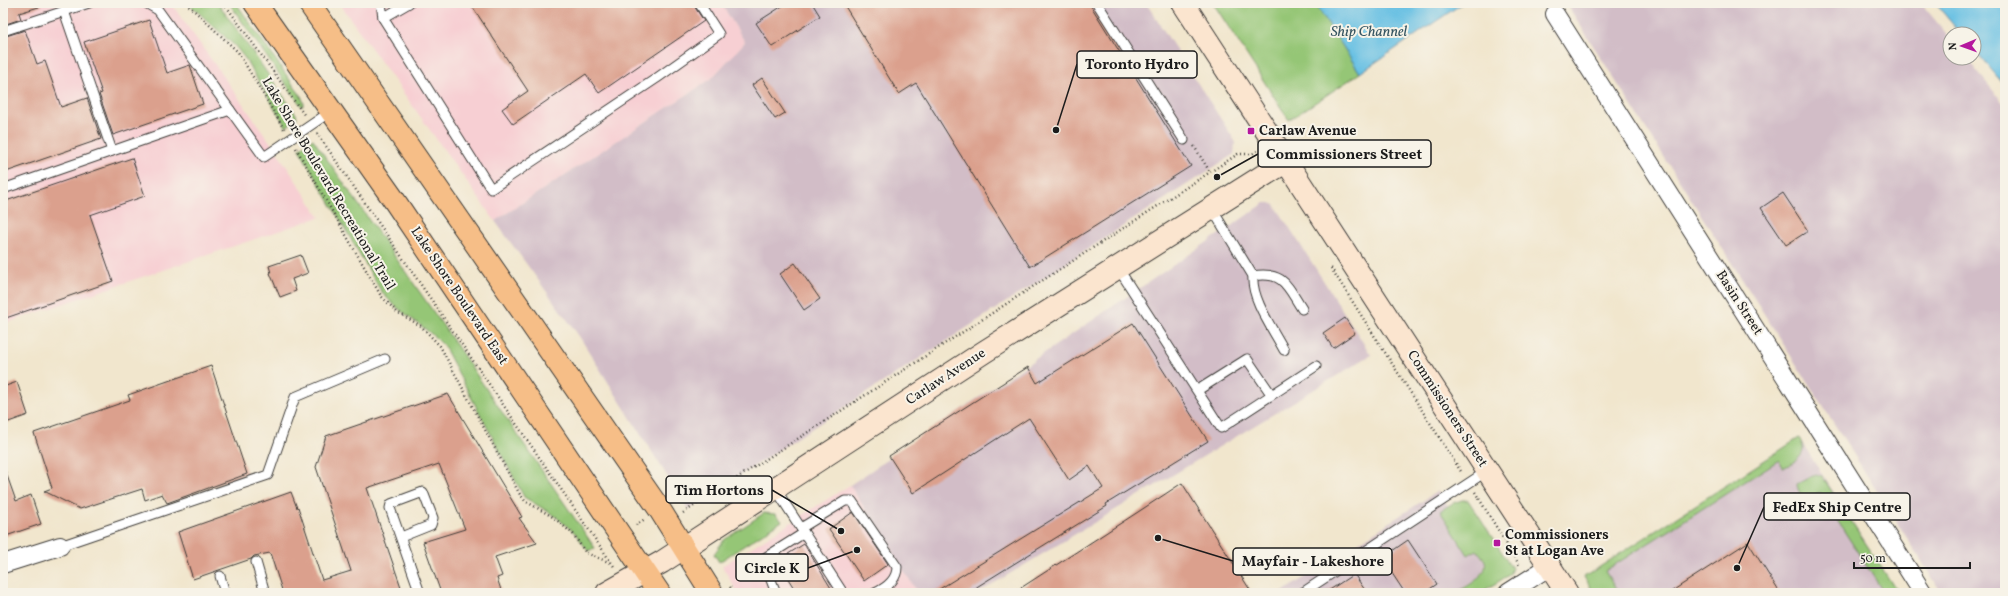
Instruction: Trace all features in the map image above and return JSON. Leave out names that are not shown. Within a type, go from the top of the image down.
[{"type":"highway","name":"Lake Shore Boulevard East","points":[[254,3],[394,200],[659,593]]},
{"type":"highway","points":[[309,3],[660,510],[712,593]]},
{"type":"main road","name":"Commissioners Street","points":[[1183,3],[1278,167],[1487,471],[1567,593]]},
{"type":"main road","name":"Carlaw Avenue","points":[[607,593],[645,573],[978,355],[1278,167]]},
{"type":"street","name":"Basin Street","points":[[1555,14],[1923,593]]},
{"type":"street","points":[[3,564],[60,546]]},
{"type":"street","points":[[1508,593],[1550,566]]},
{"type":"lane","points":[[3,31],[89,3]]},
{"type":"lane","points":[[146,3],[158,10],[264,157],[330,112]]},
{"type":"lane","points":[[381,3],[383,18],[491,189],[657,78],[718,34],[699,3]]},
{"type":"lane","points":[[383,18],[409,3]]},
{"type":"lane","points":[[1097,3],[1184,140]]},
{"type":"lane","points":[[64,11],[112,151]]},
{"type":"lane","points":[[3,189],[230,110]]},
{"type":"lane","points":[[1212,209],[1253,276],[1252,286],[1263,312],[1284,350]]},
{"type":"lane","points":[[1118,268],[1198,390],[1221,428],[1316,366]]},
{"type":"lane","points":[[1253,276],[1273,275],[1284,280],[1302,309]]},
{"type":"lane","points":[[60,546],[268,475],[295,397],[385,359]]},
{"type":"lane","points":[[1198,390],[1247,359],[1271,394]]},
{"type":"lane","points":[[1302,593],[1487,471]]},
{"type":"lane","points":[[775,488],[843,593]]},
{"type":"lane","points":[[401,537],[432,525],[433,518],[423,492],[391,504],[390,508],[420,593]]},
{"type":"lane","points":[[776,593],[764,559],[845,501],[852,501],[897,567],[897,574],[893,580],[875,593]]},
{"type":"lane","points":[[256,562],[265,593]]},
{"type":"lane","points":[[220,576],[225,593]]},
{"type":"path","name":"Lake Shore Boulevard Recreational Trail","points":[[186,3],[201,19],[227,41],[242,58],[381,296],[397,312],[421,326],[440,346],[519,493],[525,501],[553,517],[573,534],[586,553],[611,563],[311,125],[224,3]]},
{"type":"path","points":[[1194,146],[1210,172]]},
{"type":"path","points":[[1257,151],[1278,167]]},
{"type":"path","points":[[683,513],[1238,154],[1252,154]]},
{"type":"path","points":[[1329,264],[1529,580]]},
{"type":"shaded area","points":[[3,3],[171,3],[275,149],[320,217],[3,324]]},
{"type":"shaded area","points":[[339,3],[721,3],[745,42],[711,79],[495,221]]},
{"type":"shaded area","points":[[721,3],[1146,3],[1235,141],[1234,154],[688,509],[579,336],[495,221],[711,79],[745,42]]},
{"type":"shaded area","points":[[1566,3],[1921,3],[1942,28],[1942,66],[1973,66],[2005,105],[2005,593],[1942,593]]},
{"type":"shaded area","points":[[1265,203],[1275,205],[1371,355],[978,593],[918,593],[850,485]]},
{"type":"shaded area","points":[[1799,438],[1898,593],[1594,593],[1584,577]]},
{"type":"shaded area","points":[[850,485],[918,593],[738,593],[722,566]]},
{"type":"shaded area","points":[[1438,491],[1448,506],[1440,511],[1468,555],[1477,550],[1485,562],[1484,569],[1479,578],[1455,593],[1281,593]]},
{"type":"green space","points":[[188,3],[218,3],[296,114],[297,118],[286,127],[244,57],[235,46]]},
{"type":"green space","points":[[229,3],[236,3],[301,96],[304,103],[302,107]]},
{"type":"green space","points":[[1213,3],[1315,3],[1360,73],[1289,120]]},
{"type":"green space","points":[[313,139],[595,548],[588,551],[575,533],[555,516],[524,497],[444,346],[429,332],[404,313],[381,291],[299,149]]},
{"type":"green space","points":[[1799,438],[1803,446],[1803,452],[1799,458],[1786,467],[1783,467],[1779,460],[1605,571],[1618,593],[1594,593],[1584,577]]},
{"type":"green space","points":[[1816,474],[1822,476],[1898,593],[1884,593],[1819,492],[1807,499],[1802,496],[1797,484]]},
{"type":"green space","points":[[1468,500],[1512,568],[1509,575],[1480,593],[1455,593],[1480,577],[1485,567],[1485,561],[1477,550],[1468,555],[1440,511],[1453,503]]},
{"type":"green space","points":[[764,513],[775,514],[782,521],[719,562],[714,554],[724,540]]},
{"type":"water","name":"Ship Channel","points":[[1315,3],[1463,3],[1360,73]]},
{"type":"water","points":[[1935,3],[2005,3],[2005,86],[1982,59],[1982,26],[1954,26]]},
{"type":"building","points":[[3,3],[42,3],[42,6],[19,13],[21,19],[3,25]]},
{"type":"building","points":[[470,3],[692,3],[704,21],[599,93],[586,74],[513,124],[502,109],[528,91]]},
{"type":"building","points":[[787,3],[812,3],[820,16],[772,47],[756,23]]},
{"type":"building","points":[[843,3],[1089,3],[1191,166],[1030,267],[916,83],[899,94]]},
{"type":"building","points":[[149,20],[167,73],[190,65],[203,104],[113,135],[99,94],[102,93],[84,42]]},
{"type":"building","points":[[25,30],[37,64],[45,61],[61,107],[87,98],[101,139],[3,173],[3,37]]},
{"type":"building","points":[[762,78],[785,113],[775,119],[752,85]]},
{"type":"building","points":[[132,158],[145,196],[90,215],[113,281],[3,319],[3,202]]},
{"type":"building","points":[[1783,193],[1808,231],[1786,245],[1761,208]]},
{"type":"building","points":[[301,255],[308,273],[292,279],[296,291],[280,297],[270,273],[269,266]]},
{"type":"building","points":[[795,263],[820,299],[804,310],[780,274]]},
{"type":"building","points":[[1345,318],[1355,333],[1333,348],[1323,333]]},
{"type":"building","points":[[1133,323],[1208,441],[967,593],[933,593],[1103,488],[1089,466],[1069,480],[1029,418],[913,493],[889,456],[1028,367],[1037,383]]},
{"type":"building","points":[[211,366],[247,474],[167,503],[162,494],[145,500],[142,489],[80,509],[44,491],[52,488],[34,433],[130,400],[128,395]]},
{"type":"building","points":[[17,382],[28,415],[3,424],[3,387]]},
{"type":"building","points":[[448,394],[522,517],[519,518],[537,543],[495,557],[502,576],[497,578],[502,593],[441,593],[423,542],[465,529],[439,464],[367,488],[403,593],[283,593],[270,553],[254,556],[251,559],[193,579],[178,532],[291,492],[297,508],[298,507],[322,580],[351,571],[316,467],[326,436]]},
{"type":"building","points":[[3,470],[5,470],[16,501],[31,495],[41,524],[3,537]]},
{"type":"building","points":[[1182,483],[1252,593],[1013,593],[1138,512]]},
{"type":"building","points":[[853,512],[888,564],[864,581],[829,529]]},
{"type":"building","points":[[1408,540],[1437,584],[1424,593],[1405,593],[1382,558]]},
{"type":"building","points":[[1748,542],[1780,593],[1669,593]]},
{"type":"building","points":[[804,544],[834,593],[797,593],[777,561]]},
{"type":"building","points":[[1354,574],[1367,593],[1325,593]]},
{"type":"place","name":"Toronto Hydro","points":[[1056,130]]},
{"type":"place","name":"Carlaw Avenue","points":[[1251,131]]},
{"type":"place","name":"Commissioners Street","points":[[1217,177]]},
{"type":"place","name":"Tim Hortons","points":[[841,531]]},
{"type":"place","name":"Mayfair - Lakeshore","points":[[1158,538]]},
{"type":"place","name":"Commissioners St at Logan Ave","points":[[1497,543]]},
{"type":"place","name":"Circle K","points":[[857,550]]},
{"type":"place","name":"FedEx Ship Centre","points":[[1737,568]]}]
